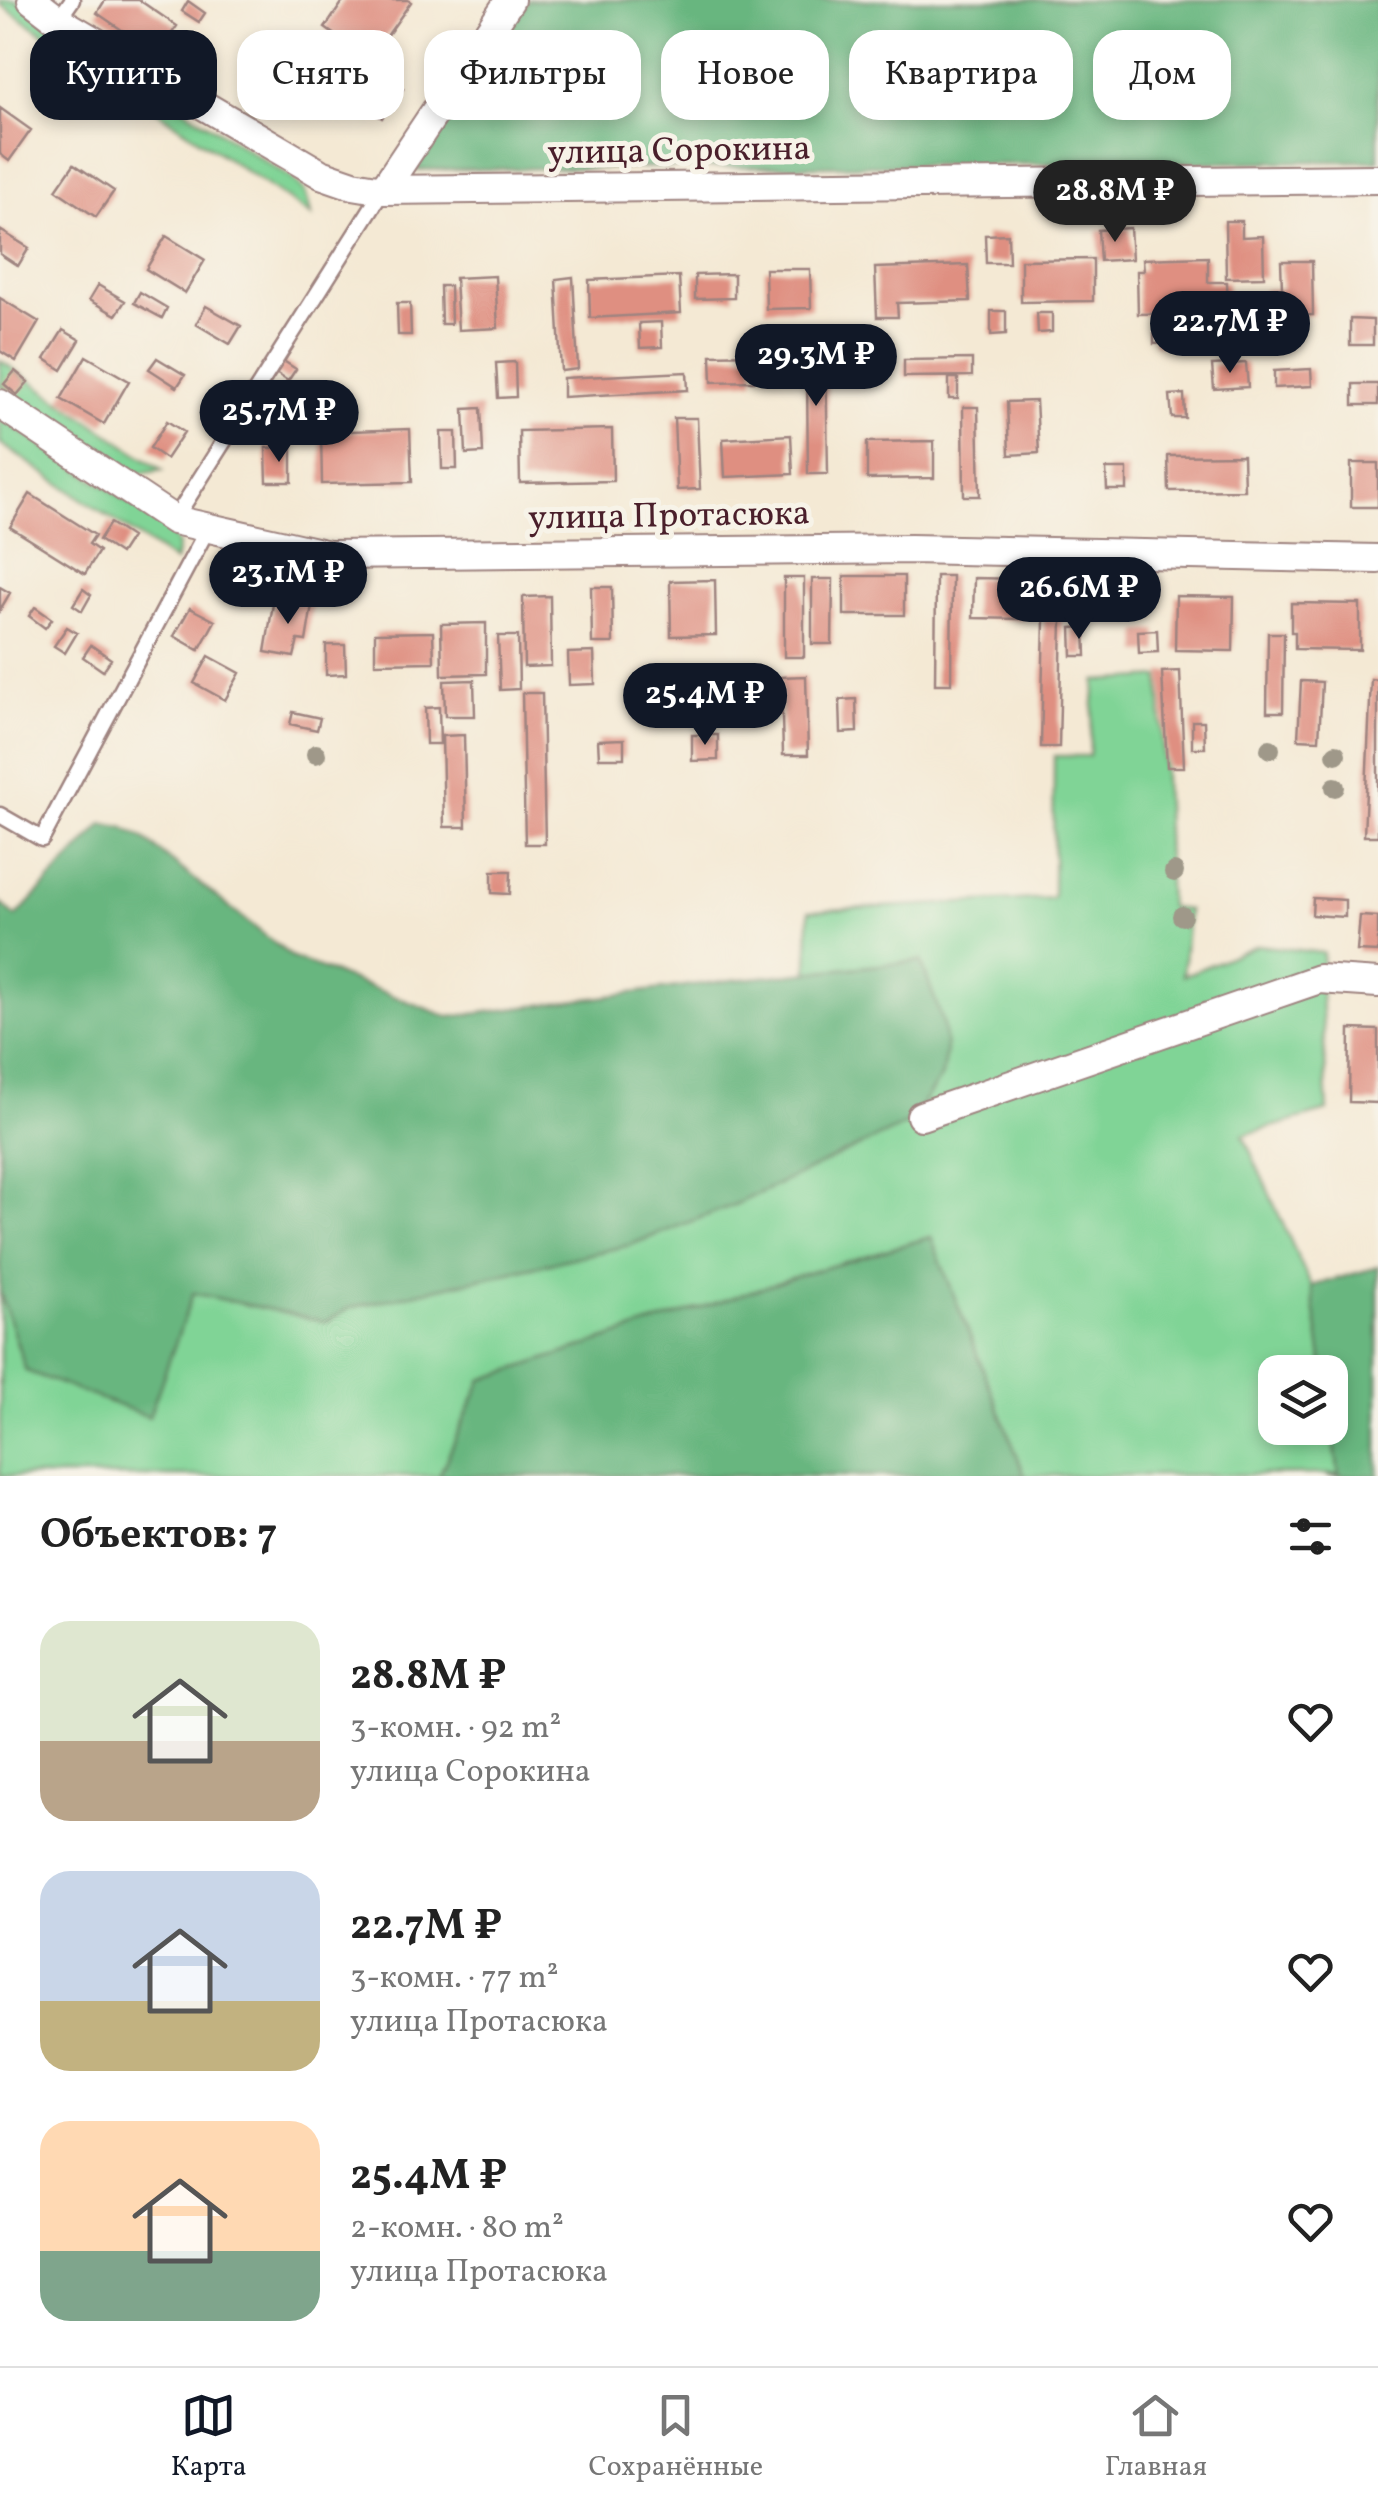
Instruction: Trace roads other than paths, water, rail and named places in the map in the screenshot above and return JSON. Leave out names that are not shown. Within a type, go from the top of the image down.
[{"type":"street","name":"улица Сорокина","points":[[32,0],[65,10],[321,174],[383,190],[1378,178]]},
{"type":"street","points":[[383,190],[510,0]]},
{"type":"street","name":"улица Протасюка","points":[[0,404],[174,520],[328,555],[911,549],[1378,558]]},
{"type":"street","points":[[922,1116],[1319,979],[1378,984]]},
{"type":"lane","points":[[174,520],[383,190]]},
{"type":"lane","points":[[0,815],[42,839],[208,528]]}]
